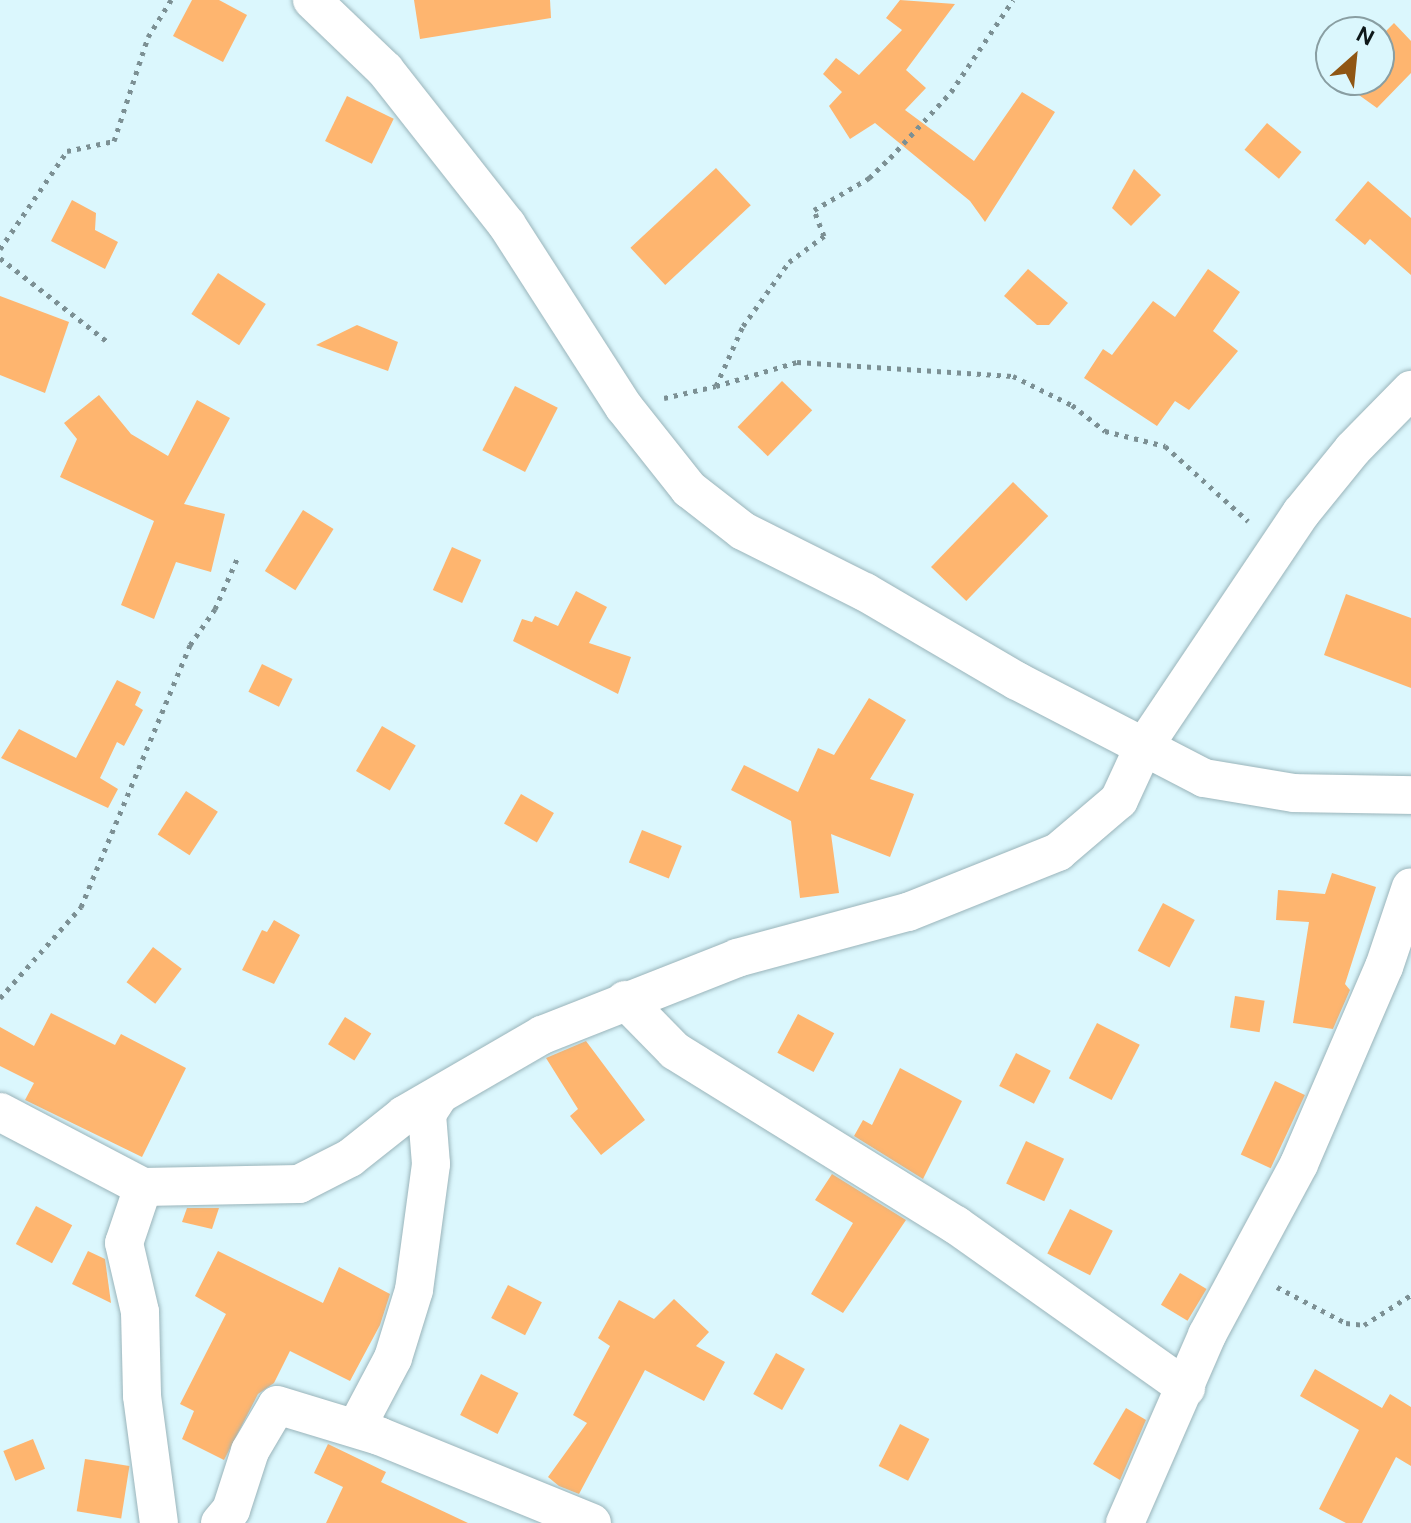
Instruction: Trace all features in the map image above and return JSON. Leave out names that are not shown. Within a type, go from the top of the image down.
[{"type":"street","points":[[312,0],[385,70],[507,225],[624,407],[689,489],[743,531],[865,592],[1143,748],[1204,778],[1294,793],[1411,795]]},
{"type":"street","points":[[0,1112],[143,1187],[299,1184],[350,1158],[404,1115],[542,1035],[737,958],[908,912],[1058,852],[1119,800],[1143,748],[1277,547],[1353,449],[1411,390]]},
{"type":"street","points":[[1125,1523],[1242,1266],[1299,1164],[1384,967],[1411,887]]},
{"type":"street","points":[[625,1000],[675,1051],[956,1225],[1186,1388]]},
{"type":"street","points":[[356,1428],[393,1358],[414,1290],[431,1164],[427,1114],[438,1097]]},
{"type":"street","points":[[143,1187],[124,1243],[140,1312],[142,1396],[159,1523]]},
{"type":"street","points":[[220,1523],[231,1510],[250,1451],[277,1405],[356,1428],[592,1523]]},
{"type":"path","points":[[0,249],[67,151],[114,141],[148,37],[171,0]]},
{"type":"path","points":[[716,386],[743,326],[789,262],[811,251],[824,236],[814,210],[869,178],[890,158],[951,92],[1013,0]]},
{"type":"path","points":[[0,258],[108,342]]},
{"type":"path","points":[[624,407],[716,386],[797,362],[1013,376],[1072,405],[1105,431],[1165,446],[1277,547]]},
{"type":"path","points":[[0,998],[81,907],[190,645],[215,609],[237,559]]},
{"type":"path","points":[[1242,1266],[1346,1323],[1364,1325],[1380,1319],[1411,1295]]},
{"type":"building","points":[[192,0],[219,0],[247,15],[223,62],[173,36]]},
{"type":"building","points":[[414,0],[550,0],[551,18],[420,39]]},
{"type":"building","points":[[900,0],[955,4],[906,70],[926,88],[905,110],[974,161],[1022,92],[1055,112],[985,222],[970,201],[875,123],[850,139],[829,106],[842,92],[823,74],[836,58],[859,75],[902,30],[886,18]]},
{"type":"building","points":[[1395,24],[1411,41],[1411,73],[1395,89]]},
{"type":"building","points":[[347,96],[394,119],[372,164],[325,141]]},
{"type":"building","points":[[1360,96],[1389,96],[1377,108]]},
{"type":"building","points":[[1267,123],[1301,152],[1279,179],[1245,150]]},
{"type":"building","points":[[716,168],[751,205],[665,285],[630,248]]},
{"type":"building","points":[[1134,169],[1161,195],[1131,226],[1112,208]]},
{"type":"building","points":[[1368,181],[1411,218],[1411,275],[1370,239],[1365,245],[1335,220]]},
{"type":"building","points":[[72,200],[96,213],[95,230],[118,242],[105,269],[51,241]]},
{"type":"building","points":[[1028,269],[1068,303],[1049,325],[1037,325],[1004,296]]},
{"type":"building","points":[[1208,269],[1240,292],[1213,331],[1238,351],[1189,410],[1175,401],[1157,426],[1084,378],[1103,349],[1112,355],[1153,301],[1175,317]]},
{"type":"building","points":[[218,273],[266,304],[239,345],[191,314]]},
{"type":"building","points":[[0,296],[69,322],[45,393],[0,375]]},
{"type":"building","points":[[357,325],[398,342],[388,371],[316,345]]},
{"type":"building","points":[[782,381],[812,410],[768,456],[738,427]]},
{"type":"building","points":[[515,386],[558,408],[525,472],[482,450]]},
{"type":"building","points":[[99,395],[131,434],[168,456],[197,400],[230,418],[184,504],[225,514],[211,572],[176,562],[154,619],[121,605],[154,521],[60,477],[77,439],[64,423]]},
{"type":"building","points":[[1013,482],[1048,516],[966,601],[931,567]]},
{"type":"building","points":[[303,510],[334,529],[295,590],[265,571]]},
{"type":"building","points":[[452,547],[481,560],[462,603],[433,590]]},
{"type":"building","points":[[576,591],[607,607],[589,643],[631,657],[618,694],[513,641],[522,619],[532,622],[535,616],[558,626]]},
{"type":"building","points":[[1346,594],[1411,618],[1411,688],[1324,655]]},
{"type":"building","points":[[262,664],[293,679],[279,707],[248,692]]},
{"type":"building","points":[[117,680],[141,692],[135,705],[143,710],[124,746],[117,742],[100,778],[118,789],[108,808],[1,758],[19,729],[76,758]]},
{"type":"building","points":[[869,698],[906,720],[870,779],[914,794],[890,857],[831,834],[839,893],[800,898],[791,821],[731,790],[744,765],[798,792],[818,748],[834,755]]},
{"type":"building","points":[[382,726],[416,746],[390,791],[356,771]]},
{"type":"building","points":[[186,791],[218,812],[190,855],[158,835]]},
{"type":"building","points":[[521,794],[554,813],[537,842],[504,823]]},
{"type":"building","points":[[642,830],[682,846],[669,879],[629,862]]},
{"type":"building","points":[[1332,873],[1376,887],[1345,984],[1350,990],[1333,1029],[1293,1023],[1309,922],[1276,920],[1278,890],[1325,894]]},
{"type":"building","points":[[1163,903],[1195,920],[1169,968],[1138,951]]},
{"type":"building","points":[[274,920],[300,935],[274,984],[242,970],[262,930],[267,932]]},
{"type":"building","points":[[153,947],[182,969],[155,1004],[127,982]]},
{"type":"building","points":[[1235,996],[1265,1001],[1260,1032],[1230,1028]]},
{"type":"building","points":[[51,1013],[115,1045],[121,1034],[186,1068],[142,1157],[25,1100],[34,1083],[0,1066],[0,1027],[34,1046]]},
{"type":"building","points":[[798,1014],[834,1033],[814,1072],[777,1053]]},
{"type":"building","points":[[345,1017],[371,1033],[354,1061],[328,1044]]},
{"type":"building","points":[[1097,1023],[1140,1045],[1112,1100],[1069,1078]]},
{"type":"building","points":[[586,1041],[645,1120],[601,1155],[570,1116],[578,1109],[546,1058]]},
{"type":"building","points":[[1016,1053],[1051,1071],[1034,1104],[999,1086]]},
{"type":"building","points":[[900,1068],[962,1101],[923,1179],[854,1136],[863,1120],[872,1125]]},
{"type":"building","points":[[1275,1081],[1305,1095],[1271,1168],[1241,1154]]},
{"type":"building","points":[[1026,1141],[1064,1159],[1044,1201],[1006,1184]]},
{"type":"building","points":[[832,1174],[906,1220],[843,1313],[811,1294],[853,1223],[815,1200]]},
{"type":"building","points":[[36,1206],[72,1225],[52,1263],[16,1244]]},
{"type":"building","points":[[187,1208],[219,1208],[212,1229],[182,1222]]},
{"type":"building","points":[[1070,1209],[1113,1231],[1090,1275],[1047,1254]]},
{"type":"building","points":[[88,1251],[105,1259],[111,1303],[72,1284]]},
{"type":"building","points":[[218,1251],[323,1303],[339,1267],[390,1294],[380,1325],[350,1381],[290,1351],[274,1383],[258,1394],[224,1460],[182,1439],[194,1411],[180,1404],[226,1314],[195,1296]]},
{"type":"building","points":[[1180,1273],[1207,1289],[1188,1321],[1161,1305]]},
{"type":"building","points":[[508,1285],[542,1302],[525,1335],[491,1318]]},
{"type":"building","points":[[674,1299],[709,1332],[696,1346],[725,1362],[704,1401],[645,1370],[579,1494],[559,1486],[548,1477],[587,1423],[573,1415],[610,1346],[598,1338],[619,1300],[654,1319]]},
{"type":"building","points":[[776,1353],[805,1369],[782,1410],[753,1394]]},
{"type":"building","points":[[1315,1369],[1382,1408],[1390,1394],[1411,1407],[1411,1466],[1396,1457],[1362,1523],[1346,1523],[1319,1509],[1359,1430],[1300,1396]]},
{"type":"building","points":[[481,1374],[518,1393],[498,1434],[460,1415]]},
{"type":"building","points":[[1126,1408],[1146,1420],[1120,1480],[1093,1464]]},
{"type":"building","points":[[900,1424],[929,1439],[908,1481],[879,1466]]},
{"type":"building","points":[[33,1439],[45,1469],[15,1481],[3,1451]]},
{"type":"building","points":[[328,1444],[386,1472],[381,1482],[468,1523],[326,1523],[343,1487],[314,1473]]},
{"type":"building","points":[[85,1459],[129,1466],[121,1518],[77,1511]]}]
